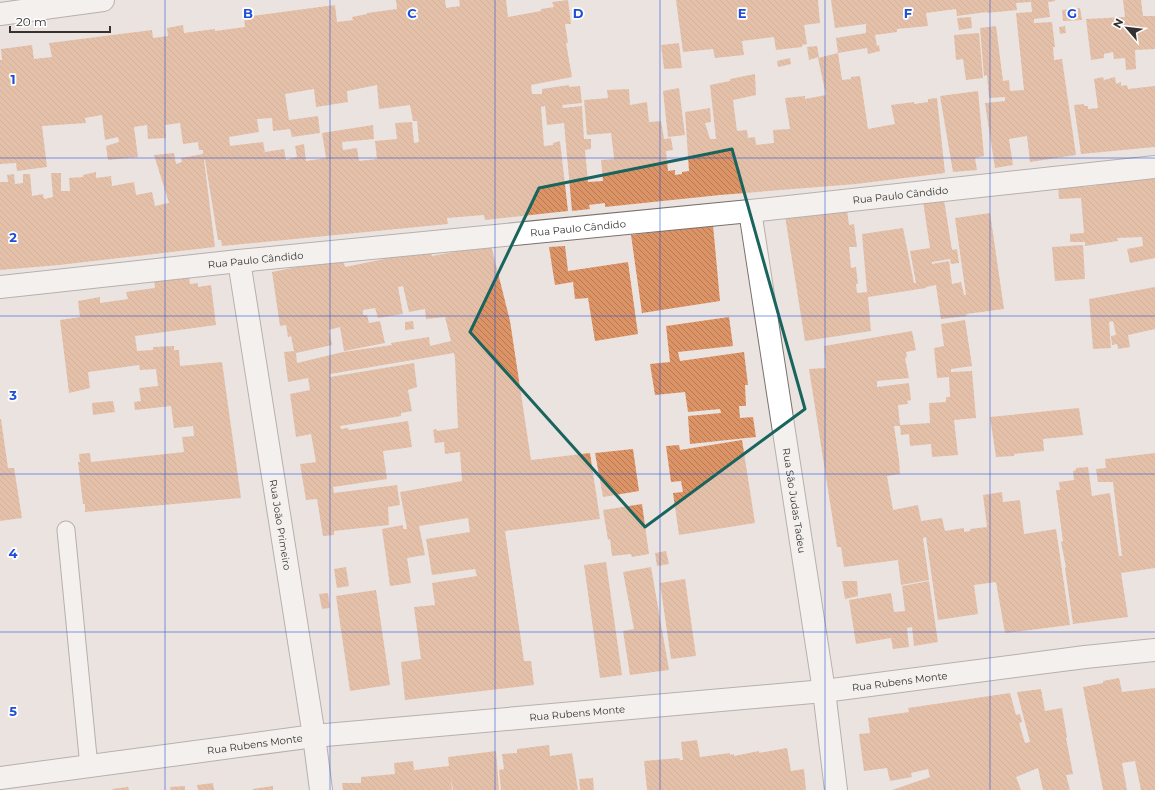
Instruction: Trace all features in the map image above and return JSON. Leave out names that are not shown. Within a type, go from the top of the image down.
[{"type":"street","points":[[0,14],[103,0]]},
{"type":"street","name":"Rua Paulo Cândido","points":[[0,287],[239,260],[750,211],[1155,167]]},
{"type":"street","name":"Rua São Judas Tadeu","points":[[750,211],[824,691],[836,790]]},
{"type":"street","name":"Rua João Primeiro","points":[[239,260],[314,736],[321,790]]},
{"type":"street","name":"Rua Rubens Monte","points":[[0,778],[314,736],[824,691],[1085,657],[1155,650]]},
{"type":"lane","points":[[66,530],[89,767]]},
{"type":"highlighted area","points":[[732,149],[805,409],[645,527],[470,332],[539,188]]},
{"type":"building","points":[[396,0],[445,0],[446,8],[460,6],[459,0],[506,0],[508,17],[541,11],[541,9],[554,7],[552,2],[568,0],[571,24],[565,24],[568,43],[566,43],[572,77],[531,85],[532,94],[542,94],[542,89],[569,85],[569,87],[580,86],[582,103],[562,105],[563,108],[582,106],[584,139],[591,139],[591,149],[585,150],[588,182],[603,181],[601,160],[614,159],[614,157],[611,133],[587,135],[584,100],[608,98],[607,90],[629,89],[630,105],[647,102],[649,122],[661,121],[664,139],[671,138],[673,150],[666,151],[668,171],[675,170],[675,175],[682,174],[682,172],[689,171],[685,112],[710,108],[711,122],[705,123],[710,139],[716,139],[710,85],[755,74],[756,95],[733,100],[737,131],[747,130],[748,138],[755,137],[756,145],[774,143],[773,130],[790,129],[785,98],[805,96],[805,99],[826,95],[818,58],[838,53],[842,80],[860,76],[868,129],[895,124],[891,105],[928,102],[928,99],[937,98],[945,173],[856,184],[720,195],[605,207],[605,203],[589,205],[590,209],[572,211],[564,123],[547,125],[545,106],[541,107],[544,146],[553,145],[553,143],[560,141],[568,211],[485,220],[484,215],[447,218],[448,224],[222,246],[221,240],[218,240],[204,160],[215,247],[59,265],[0,270],[0,182],[8,182],[7,175],[14,174],[15,184],[23,183],[23,174],[30,174],[32,196],[43,194],[44,199],[53,197],[51,173],[61,173],[61,191],[70,191],[69,178],[83,177],[83,175],[96,172],[96,178],[111,176],[112,186],[134,182],[136,195],[152,192],[155,206],[169,203],[154,155],[174,153],[176,164],[182,162],[181,158],[203,154],[203,150],[199,150],[198,142],[183,144],[180,123],[165,125],[166,138],[148,139],[147,125],[134,127],[138,157],[108,160],[106,146],[119,142],[118,137],[105,140],[102,115],[85,118],[86,123],[42,126],[47,167],[17,171],[16,163],[0,164],[1,49],[32,45],[34,59],[52,57],[49,43],[152,30],[153,38],[168,36],[167,28],[183,25],[184,33],[215,29],[215,31],[245,27],[244,17],[335,5],[337,22],[353,20],[352,17],[367,13],[397,9]],"holes":[[[377,85],[379,109],[410,105],[413,121],[417,121],[419,142],[414,143],[412,122],[395,123],[397,139],[375,141],[377,159],[359,161],[357,148],[343,150],[342,142],[374,139],[373,125],[322,133],[326,158],[306,161],[304,144],[295,146],[297,157],[286,160],[284,149],[265,152],[263,142],[230,146],[229,137],[259,132],[257,119],[272,118],[273,131],[290,129],[292,137],[320,133],[318,116],[289,120],[285,94],[314,89],[316,107],[348,102],[347,91]]]},
{"type":"building","points":[[676,0],[818,0],[820,23],[804,25],[807,44],[802,45],[802,47],[776,50],[774,37],[742,41],[744,55],[715,58],[713,49],[683,52]]},
{"type":"building","points":[[831,0],[1055,0],[1048,2],[1050,17],[1034,19],[1034,23],[1052,22],[1055,47],[1053,47],[1054,60],[1062,59],[1076,155],[1030,162],[1027,136],[1009,139],[1013,165],[995,168],[985,103],[1005,101],[1005,97],[989,98],[987,75],[984,76],[980,28],[996,26],[1003,81],[1009,80],[1010,91],[1024,90],[1016,13],[1032,12],[1031,2],[1016,3],[1017,10],[957,16],[956,9],[926,13],[928,26],[897,29],[897,32],[875,35],[877,46],[879,45],[880,51],[868,54],[867,48],[838,53],[836,38],[866,33],[866,24],[835,28]]},
{"type":"building","points":[[1123,0],[1141,0],[1143,16],[1155,16],[1155,49],[1135,50],[1136,69],[1126,70],[1125,58],[1114,59],[1113,52],[1104,54],[1104,58],[1091,60],[1086,19],[1125,17]]},
{"type":"building","points":[[1080,8],[1082,20],[1063,21],[1062,10]]},
{"type":"building","points":[[971,17],[972,28],[959,30],[957,18]]},
{"type":"building","points":[[1065,26],[1066,33],[1060,34],[1059,27]]},
{"type":"building","points":[[979,33],[983,78],[966,80],[963,59],[956,60],[954,35]]},
{"type":"building","points":[[679,43],[682,68],[664,69],[661,45]]},
{"type":"building","points":[[817,46],[819,57],[809,60],[807,47]]},
{"type":"building","points":[[790,58],[791,64],[778,67],[777,61]]},
{"type":"building","points":[[1103,77],[1104,80],[1115,77],[1116,84],[1121,82],[1121,86],[1127,85],[1128,89],[1155,86],[1155,147],[1081,154],[1074,105],[1084,104],[1084,106],[1088,106],[1088,109],[1098,108],[1094,79]]},
{"type":"building","points":[[679,88],[685,135],[668,137],[663,91]]},
{"type":"building","points":[[978,91],[984,156],[975,158],[977,170],[953,172],[940,96]]},
{"type":"building","points":[[1155,173],[1155,258],[1130,263],[1127,249],[1143,246],[1142,237],[1117,238],[1118,241],[1085,246],[1085,242],[1070,242],[1070,234],[1084,233],[1081,198],[1059,199],[1058,185],[1080,183],[1080,187],[1096,186],[1096,184]]},
{"type":"building","points":[[944,200],[952,250],[957,249],[959,263],[951,264],[950,259],[932,262],[932,264],[949,261],[952,284],[961,282],[964,295],[966,295],[955,218],[990,213],[1004,309],[941,319],[936,285],[926,288],[868,297],[871,331],[805,341],[785,216],[847,210],[849,225],[854,224],[857,247],[849,247],[851,268],[856,267],[858,284],[856,284],[857,293],[867,292],[862,234],[903,228],[914,283],[916,283],[910,251],[930,248],[923,201]]},
{"type":"building","points":[[713,225],[720,301],[642,313],[631,235]]},
{"type":"building","points":[[491,245],[510,321],[531,460],[590,453],[600,519],[505,531],[524,661],[531,661],[534,685],[405,700],[401,662],[421,659],[414,607],[435,605],[432,583],[477,576],[475,569],[432,575],[426,539],[470,532],[468,518],[419,526],[425,555],[407,558],[411,583],[390,586],[382,529],[403,525],[403,529],[407,529],[400,492],[462,481],[460,452],[445,454],[444,442],[435,443],[433,430],[436,429],[437,431],[458,428],[454,353],[330,374],[330,377],[414,363],[417,387],[408,390],[412,411],[401,413],[401,416],[340,426],[341,429],[348,428],[349,430],[408,421],[412,447],[383,451],[387,479],[333,487],[334,493],[397,485],[400,505],[388,507],[389,525],[334,531],[334,535],[323,536],[317,499],[306,500],[300,464],[316,462],[311,434],[296,437],[290,394],[310,390],[308,378],[288,382],[284,352],[294,351],[291,336],[288,337],[286,325],[280,326],[272,272],[297,267],[297,265],[343,260],[345,267],[384,259],[382,255],[430,248],[432,256]],"holes":[[[403,286],[409,312],[425,309],[426,319],[445,317],[451,341],[430,346],[429,337],[391,343],[392,345],[343,352],[297,363],[296,353],[332,345],[329,330],[340,327],[344,351],[385,343],[380,321],[369,323],[367,315],[363,315],[363,310],[375,308],[378,318],[403,314],[398,287]]]},
{"type":"building","points":[[1083,245],[1085,279],[1055,281],[1052,247]]},
{"type":"building","points":[[565,246],[568,271],[628,262],[638,334],[595,341],[588,298],[575,299],[573,282],[555,285],[549,247]]},
{"type":"building","points":[[189,276],[190,284],[198,283],[198,287],[211,285],[216,325],[135,336],[137,351],[153,350],[153,347],[174,346],[174,350],[179,350],[180,366],[222,362],[241,498],[85,512],[78,462],[80,462],[79,454],[90,453],[91,462],[184,452],[182,437],[194,436],[193,426],[174,428],[171,406],[135,410],[134,402],[141,401],[139,388],[158,386],[156,369],[140,370],[139,365],[88,372],[90,388],[69,393],[60,320],[80,317],[78,301],[100,297],[100,303],[128,299],[126,292],[155,288],[154,280]]},
{"type":"building","points":[[1155,287],[1155,329],[1128,335],[1130,347],[1118,349],[1117,344],[1112,345],[1111,336],[1116,335],[1113,321],[1109,322],[1111,348],[1093,349],[1089,299]]},
{"type":"building","points":[[729,317],[733,346],[678,352],[680,361],[744,352],[748,385],[745,385],[746,406],[739,406],[740,418],[753,417],[756,437],[690,444],[688,416],[721,413],[720,409],[688,412],[685,392],[655,395],[650,364],[670,362],[666,326]]},
{"type":"building","points":[[965,320],[972,366],[951,369],[951,372],[972,371],[976,418],[954,420],[958,455],[932,457],[931,444],[910,446],[909,434],[901,435],[900,426],[894,426],[900,474],[887,476],[893,510],[918,505],[921,521],[942,518],[945,531],[964,528],[964,532],[970,531],[970,529],[987,527],[983,495],[1002,492],[1003,502],[1020,500],[1024,534],[1056,529],[1070,625],[1005,633],[996,582],[974,585],[978,614],[938,620],[926,537],[923,538],[929,580],[901,585],[898,560],[844,567],[841,547],[837,547],[809,369],[826,368],[824,346],[912,331],[916,350],[906,352],[907,357],[905,358],[909,378],[877,381],[877,387],[909,383],[911,400],[907,401],[908,404],[898,405],[900,425],[930,423],[929,403],[946,402],[946,397],[950,397],[949,377],[937,378],[934,348],[944,346],[941,324]]},
{"type":"building","points":[[413,321],[414,329],[405,330],[405,322]]},
{"type":"building","points":[[113,401],[115,412],[93,415],[92,403]]},
{"type":"building","points":[[1079,408],[1083,435],[1043,439],[1044,451],[1014,454],[1014,456],[996,457],[990,417]]},
{"type":"building","points":[[0,419],[8,468],[14,468],[22,518],[0,521]]},
{"type":"building","points":[[742,440],[755,523],[679,535],[673,493],[683,492],[681,481],[671,482],[666,446],[679,445],[680,450]]},
{"type":"building","points":[[633,449],[639,491],[603,497],[595,453]]},
{"type":"building","points":[[1155,453],[1155,568],[1121,573],[1128,617],[1073,624],[1066,567],[1061,542],[1063,541],[1056,490],[1060,490],[1059,482],[1074,480],[1073,471],[1076,470],[1076,468],[1088,467],[1092,496],[1110,493],[1119,556],[1122,556],[1113,482],[1098,482],[1096,469],[1106,468],[1105,459]]},
{"type":"building","points":[[642,504],[649,554],[632,557],[631,554],[612,556],[610,539],[608,540],[603,510]]},
{"type":"building","points":[[666,551],[669,564],[657,566],[655,553]]},
{"type":"building","points":[[606,562],[622,675],[600,678],[584,565]]},
{"type":"building","points":[[346,567],[349,586],[337,588],[334,569]]},
{"type":"building","points":[[651,567],[669,670],[630,675],[623,631],[634,629],[623,572]]},
{"type":"building","points":[[685,579],[696,656],[671,659],[660,583]]},
{"type":"building","points":[[842,581],[857,581],[858,596],[845,599]]},
{"type":"building","points":[[929,581],[938,642],[914,646],[912,627],[907,628],[909,647],[893,649],[891,638],[856,644],[849,600],[891,593],[894,612],[905,611],[902,586]]},
{"type":"building","points":[[376,590],[390,685],[350,691],[336,596]]},
{"type":"building","points":[[328,593],[330,608],[322,609],[319,594]]},
{"type":"building","points":[[1119,678],[1122,692],[1155,688],[1155,790],[1141,790],[1135,761],[1122,763],[1127,790],[1103,790],[1083,687]]},
{"type":"building","points":[[1041,689],[1045,711],[1062,708],[1073,774],[1066,775],[1070,790],[1043,790],[1038,768],[1016,777],[1021,790],[892,790],[930,777],[928,769],[911,773],[912,777],[890,781],[887,768],[864,771],[859,734],[870,733],[868,718],[909,712],[908,708],[1010,693],[1016,715],[1020,714],[1022,722],[1019,723],[1025,743],[1030,742],[1017,692]]},
{"type":"building","points":[[697,740],[700,757],[730,753],[730,755],[734,754],[734,756],[759,751],[759,753],[787,748],[791,771],[804,769],[806,790],[647,790],[644,761],[679,758],[680,760],[683,760],[681,742]]},
{"type":"building","points":[[549,745],[550,756],[572,753],[578,790],[501,790],[499,770],[504,769],[502,754],[517,753],[517,749]]},
{"type":"building","points":[[496,751],[499,790],[453,790],[451,778],[452,790],[343,790],[342,783],[361,783],[361,777],[395,774],[394,763],[413,761],[414,770],[449,766],[448,757]]},
{"type":"building","points":[[593,778],[594,790],[580,790],[579,779]]},
{"type":"building","points":[[213,783],[214,790],[198,790],[197,785]]},
{"type":"building","points":[[185,786],[185,790],[171,790],[170,787]]},
{"type":"building","points":[[273,786],[273,790],[253,790],[253,789]]},
{"type":"building","points":[[128,787],[129,790],[112,789]]}]
